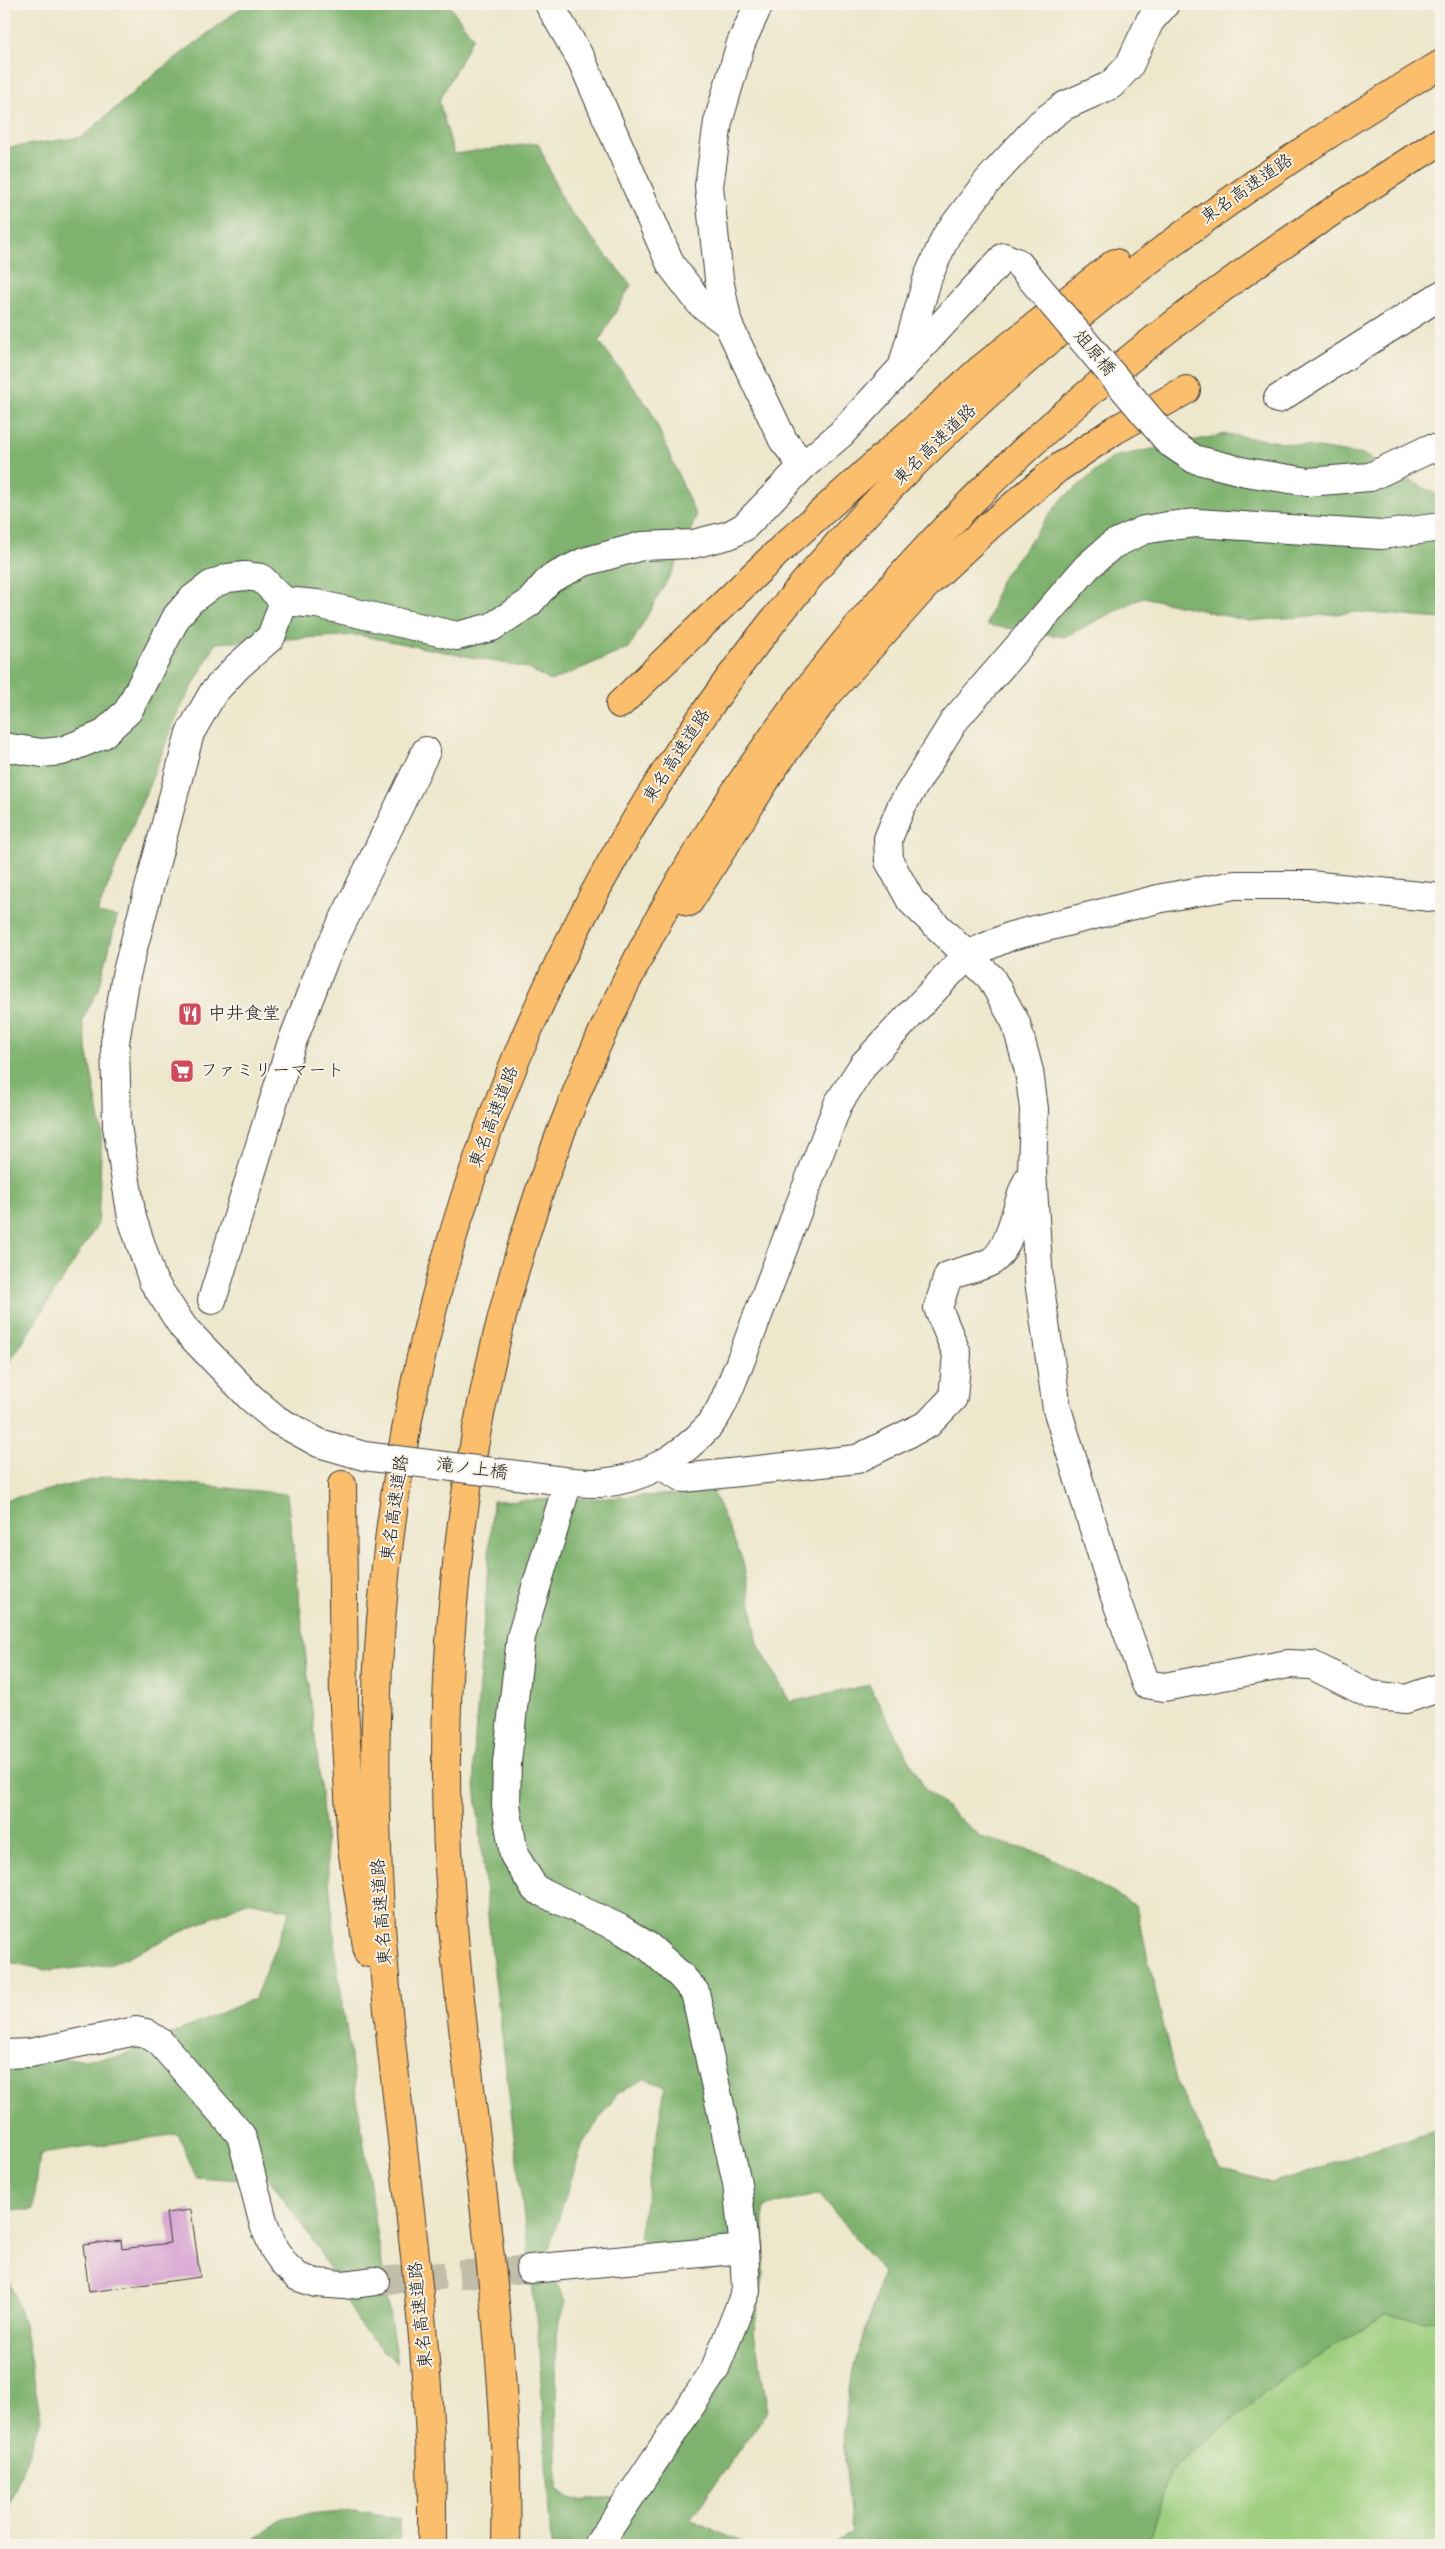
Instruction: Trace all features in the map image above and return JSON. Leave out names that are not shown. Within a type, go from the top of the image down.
[{"type":"highway","points":[[620,704],[781,549],[982,368],[1083,286],[1238,174],[1331,119],[1441,64]]},
{"type":"highway","name":"東名高速道路","points":[[432,2545],[428,2382],[381,1925],[376,1724],[383,1593],[394,1505],[409,1418],[436,1293],[478,1153],[537,1011],[598,887],[677,754],[765,632],[852,530],[890,488],[963,417],[1101,296],[1183,233],[1316,141],[1441,64]]},
{"type":"highway","points":[[506,2545],[505,2448],[494,2291],[458,1990],[448,1858],[446,1725],[452,1604],[461,1526],[476,1428],[495,1338],[517,1260],[547,1170],[605,1025],[658,920],[698,850],[794,706],[864,619],[968,505],[1050,428],[1141,349],[1232,279],[1338,206],[1441,141]]},
{"type":"highway","points":[[547,1170],[702,880],[774,767],[827,695],[929,582],[989,526],[1057,470],[1115,430],[1186,390]]},
{"type":"highway","points":[[342,1485],[344,1706],[352,1848],[365,1941],[394,2064]]},
{"type":"street","points":[[549,4],[582,61],[671,265],[700,303],[728,324]]},
{"type":"street","points":[[759,4],[741,42],[718,122],[709,186],[719,279],[728,324],[783,440],[803,466]]},
{"type":"street","points":[[4,747],[42,753],[62,751],[93,739],[116,724],[128,711],[177,616],[191,600],[212,585],[228,578],[244,576],[261,578],[284,601],[317,604],[457,636],[492,627],[529,603],[550,579],[584,562],[642,546],[693,544],[744,527],[803,466],[841,434],[904,363],[909,338],[928,277],[946,236],[987,182],[1040,124],[1064,106],[1110,85],[1129,66],[1150,21],[1165,4]]},
{"type":"street","name":"俎原橋","points":[[904,363],[1004,257],[1018,263],[1169,442],[1194,459],[1246,472],[1308,482],[1370,477],[1429,449],[1441,450]]},
{"type":"street","points":[[1278,399],[1441,295]]},
{"type":"street","points":[[1441,527],[1381,535],[1197,523],[1144,530],[1112,545],[1087,567],[954,721],[901,807],[888,839],[889,861],[911,901],[992,978],[1016,1023],[1029,1071],[1034,1109],[1032,1172],[1039,1281],[1056,1410],[1114,1594],[1146,1684],[1164,1687],[1288,1664],[1312,1665],[1371,1695],[1406,1699],[1441,1687]]},
{"type":"street","name":"滝ノ上橋","points":[[284,601],[271,637],[237,667],[213,693],[190,733],[126,975],[115,1042],[119,1136],[132,1218],[152,1281],[183,1326],[251,1398],[277,1420],[319,1443],[364,1456],[568,1482],[603,1483],[662,1466]]},
{"type":"street","points":[[212,1300],[297,1028],[324,960],[426,751]]},
{"type":"street","points":[[1032,1172],[1020,1192],[1007,1242],[992,1261],[948,1276],[938,1308],[957,1354],[953,1398],[928,1424],[857,1459],[684,1478],[662,1466],[709,1426],[724,1400],[838,1104],[864,1064],[967,955],[1011,936],[1162,898],[1235,885],[1309,885],[1441,898]]},
{"type":"street","points":[[568,1482],[521,1637],[507,1762],[506,1805],[514,1855],[535,1890],[619,1928],[649,1947],[681,1976],[695,1992],[737,2183],[746,2291],[714,2371],[598,2545]]},
{"type":"street","points":[[4,2054],[30,2053],[127,2032],[146,2033],[160,2042],[241,2135],[253,2223],[285,2265],[298,2277],[316,2282],[344,2285],[375,2281]]},
{"type":"street","points":[[530,2269],[744,2249]]},
{"type":"green space","points":[[246,4],[448,4],[473,37],[439,101],[454,154],[538,143],[564,204],[631,285],[599,341],[650,409],[696,516],[683,552],[629,648],[551,681],[527,668],[358,635],[216,643],[180,709],[97,913],[117,917],[99,989],[82,1020],[102,1132],[98,1224],[4,1371],[4,148],[82,137],[155,74]]},
{"type":"green space","points":[[1226,434],[1364,455],[1441,497],[1441,619],[1358,612],[1249,621],[1143,597],[1064,637],[987,625],[1000,581],[1060,501],[1113,457]]},
{"type":"green space","points":[[110,1476],[287,1494],[319,1771],[337,1966],[397,2364],[361,2327],[316,2245],[267,2176],[239,2180],[196,2177],[178,2134],[40,2154],[33,2210],[4,2210],[4,2061],[116,2058],[255,1998],[290,1910],[248,1901],[112,1964],[51,1971],[4,1961],[4,1500]]},
{"type":"green space","points":[[713,1492],[743,1561],[758,1644],[790,1702],[869,1685],[925,1789],[980,1837],[1046,1855],[1136,1906],[1177,2084],[1220,2168],[1272,2183],[1441,2128],[1441,2324],[1435,2321],[1384,2315],[1278,2382],[1171,2470],[1147,2545],[829,2545],[852,2533],[843,2438],[853,2369],[883,2273],[820,2194],[764,2207],[764,2272],[754,2332],[768,2411],[690,2519],[748,2545],[551,2545],[538,2334],[491,1946],[473,1763],[493,1501],[604,1498]],"holes":[[[645,2078],[665,2087],[639,2237],[660,2259],[702,2272],[731,2266],[738,2287],[735,2355],[713,2396],[633,2496],[571,2500],[557,2489],[556,2335],[566,2301],[550,2273],[548,2251],[583,2143],[617,2094]]]},
{"type":"green space","points":[[4,2261],[24,2325],[41,2419],[4,2520]]},
{"type":"green space","points":[[1441,2292],[1441,2545],[1089,2545],[1165,2389]]},
{"type":"green space","points":[[354,2511],[399,2519],[400,2545],[247,2545],[285,2517]]},
{"type":"building","points":[[191,2210],[200,2277],[89,2292],[83,2245],[121,2240],[122,2249],[170,2243],[166,2213]]},
{"type":"tunnel","points":[[375,2281],[530,2269]]},
{"type":"place","name":"中井食堂","points":[[190,1014]]},
{"type":"place","name":"ファミリーマート","points":[[182,1071]]}]
